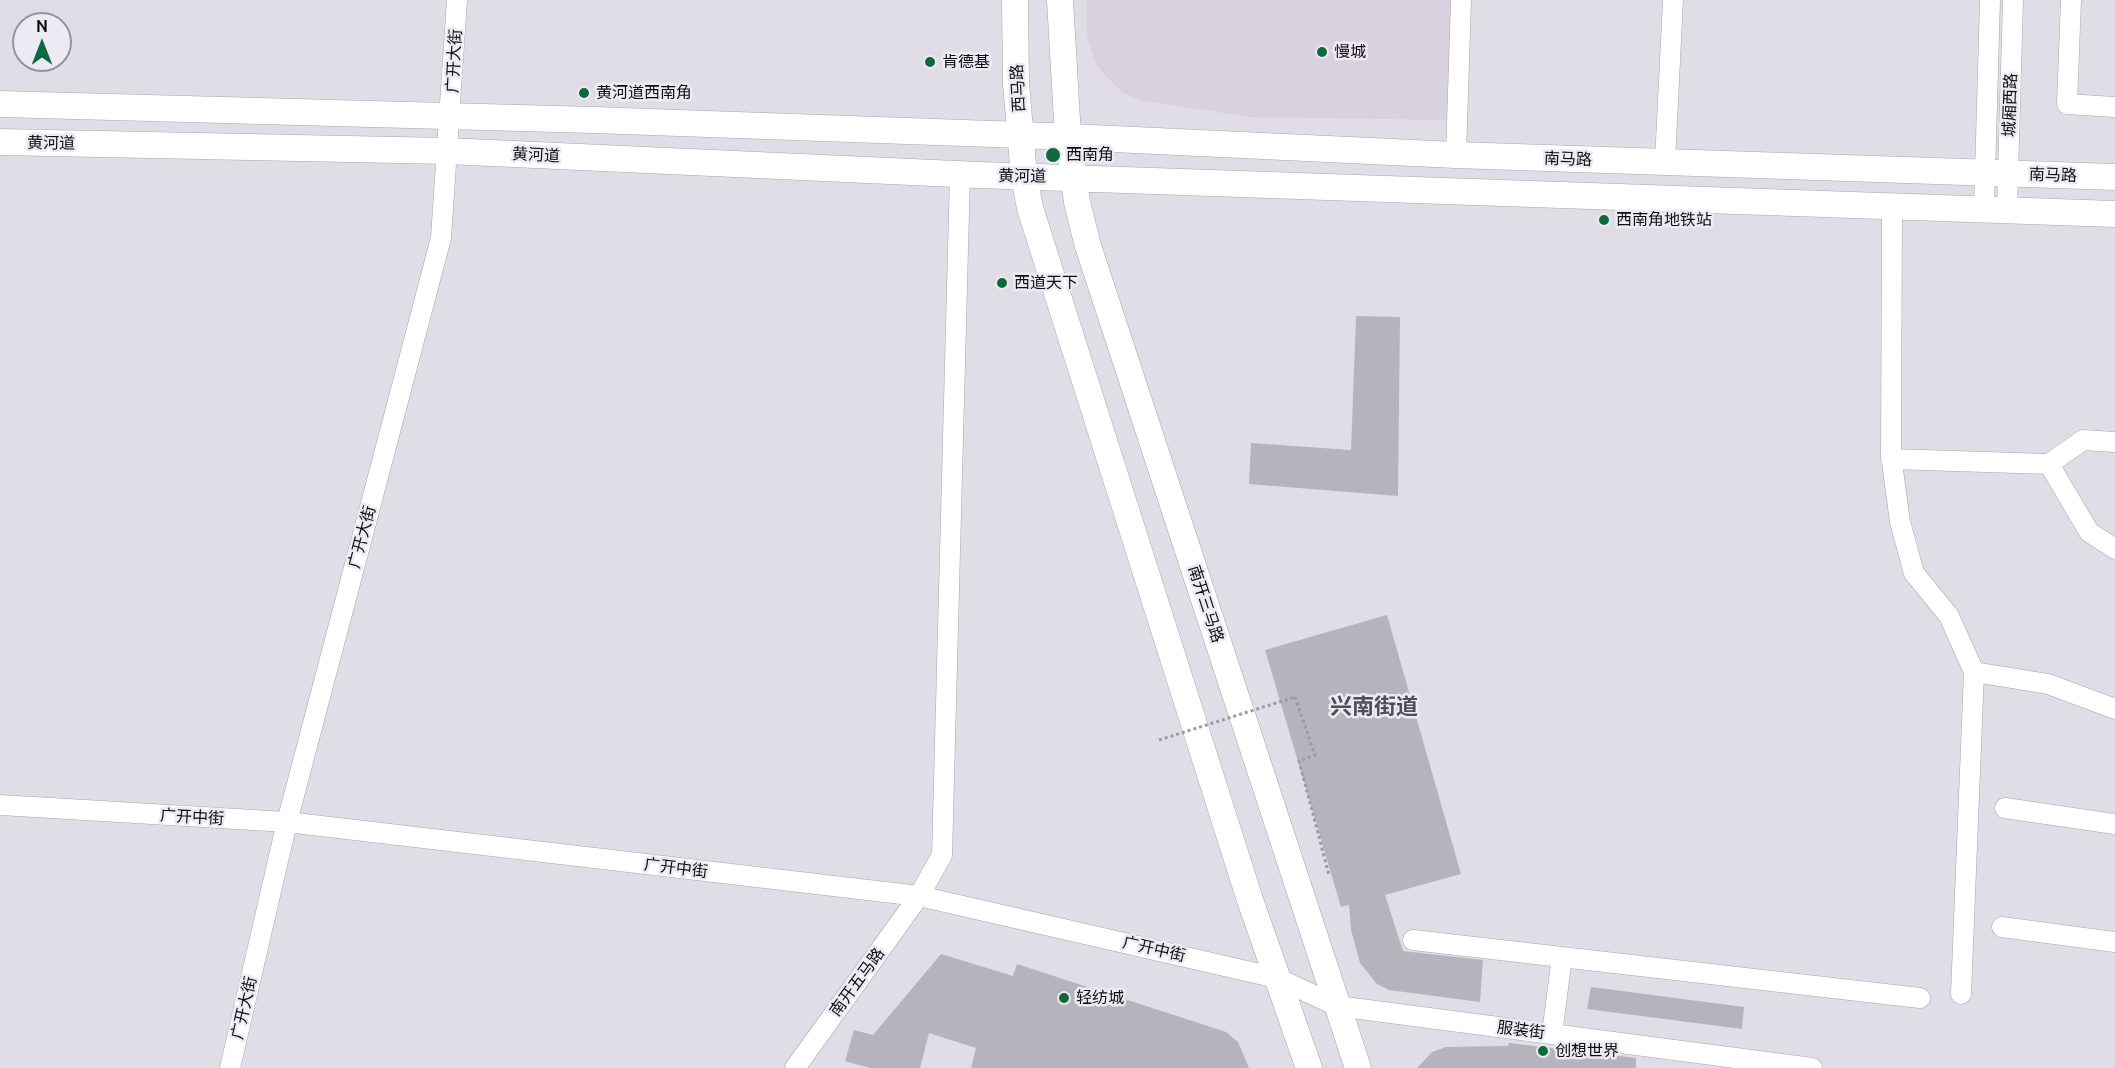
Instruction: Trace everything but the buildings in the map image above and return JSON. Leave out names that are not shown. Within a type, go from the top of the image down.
[{"type":"main road","name":"西马路","points":[[1015,0],[1020,136],[1024,176]]},
{"type":"main road","points":[[1060,0],[1068,137]]},
{"type":"main road","points":[[0,104],[451,115],[1020,136]]},
{"type":"main road","name":"南马路","points":[[1020,136],[1456,155],[2115,177]]},
{"type":"main road","name":"南开三马路","points":[[1068,137],[1073,177],[1095,266],[1358,1068]]},
{"type":"main road","name":"黄河道","points":[[0,142],[447,151],[1073,177]]},
{"type":"main road","points":[[1024,176],[1030,208],[1044,255],[1277,978],[1310,1068]]},
{"type":"main road","points":[[1073,177],[2115,214]]},
{"type":"street","name":"广开大街","points":[[230,1068],[287,822],[441,238],[457,0]]},
{"type":"street","points":[[1456,155],[1461,0]]},
{"type":"street","points":[[1665,162],[1673,0]]},
{"type":"street","name":"城厢西路","points":[[1990,0],[1997,173]]},
{"type":"street","name":"城厢西路","points":[[1996,209],[1997,173],[2013,0]]},
{"type":"street","points":[[2071,0],[2067,104],[2115,107]]},
{"type":"street","name":"南开五马路","points":[[795,1068],[919,896],[942,855],[960,174]]},
{"type":"street","points":[[1892,206],[1891,459],[1900,522],[1914,573],[1949,616],[1974,672],[1961,994]]},
{"type":"street","points":[[1891,459],[2049,464],[2083,440],[2115,441]]},
{"type":"street","points":[[2049,464],[2090,532],[2115,549]]},
{"type":"street","points":[[1974,672],[2048,684],[2115,709]]},
{"type":"street","name":"广开中街","points":[[0,805],[287,822],[919,896],[1277,978],[1337,1006]]},
{"type":"street","points":[[2005,808],[2115,824]]},
{"type":"street","points":[[2002,927],[2115,942]]},
{"type":"street","points":[[1413,940],[1920,998]]},
{"type":"street","points":[[1552,1034],[1562,957]]},
{"type":"street","name":"服装街","points":[[1337,1006],[1812,1068]]},
{"type":"path","points":[[1159,740],[1295,697],[1315,754],[1299,761],[1329,875]]},
{"type":"shaded area","points":[[1087,0],[1453,0],[1448,120],[1249,117],[1141,100],[1123,93],[1096,65],[1087,35]]},
{"type":"place","name":"慢城","points":[[1322,52]]},
{"type":"place","name":"肯德基","points":[[930,62]]},
{"type":"place","name":"黄河道西南角","points":[[584,93]]},
{"type":"place","name":"西南角","points":[[1053,155]]},
{"type":"place","name":"西南角地铁站","points":[[1604,220]]},
{"type":"place","name":"西道天下","points":[[1002,283]]},
{"type":"place","name":"轻纺城","points":[[1064,998]]},
{"type":"place","name":"创想世界","points":[[1543,1051]]},
{"type":"district","name":"兴南街道","points":[[1374,707]]}]
